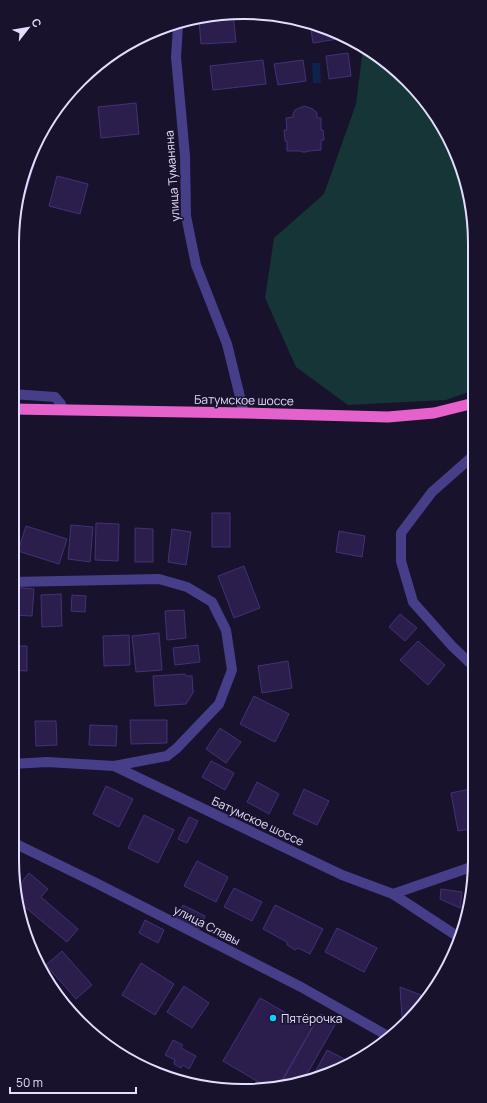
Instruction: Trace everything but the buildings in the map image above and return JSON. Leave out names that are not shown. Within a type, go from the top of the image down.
[{"type":"highway","name":"Батумское шоссе","points":[[19,409],[388,417],[434,413],[468,404]]},
{"type":"street","name":"улица Туманяна","points":[[178,29],[176,56],[185,156],[186,216],[196,265],[227,344],[244,413]]},
{"type":"street","points":[[19,395],[55,398],[61,404],[61,409]]},
{"type":"street","points":[[468,460],[432,492],[401,533],[401,561],[413,602],[468,662]]},
{"type":"street","name":"Батумское шоссе","points":[[19,582],[159,579],[187,587],[212,602],[226,630],[232,670],[219,704],[177,748],[167,756],[114,766],[47,762],[19,764]]},
{"type":"street","name":"Батумское шоссе","points":[[114,766],[342,875],[393,894],[455,935]]},
{"type":"street","name":"улица Славы","points":[[19,845],[302,987],[385,1034]]},
{"type":"street","points":[[393,894],[468,868]]},
{"type":"green space","points":[[362,53],[392,75],[422,107],[445,144],[456,171],[464,200],[468,229],[468,392],[446,400],[348,405],[296,367],[265,298],[274,238],[324,194],[356,104]]},
{"type":"water","points":[[312,63],[320,63],[321,83],[313,83]]},
{"type":"place","name":"Пятёрочка","points":[[273,1018]]}]
